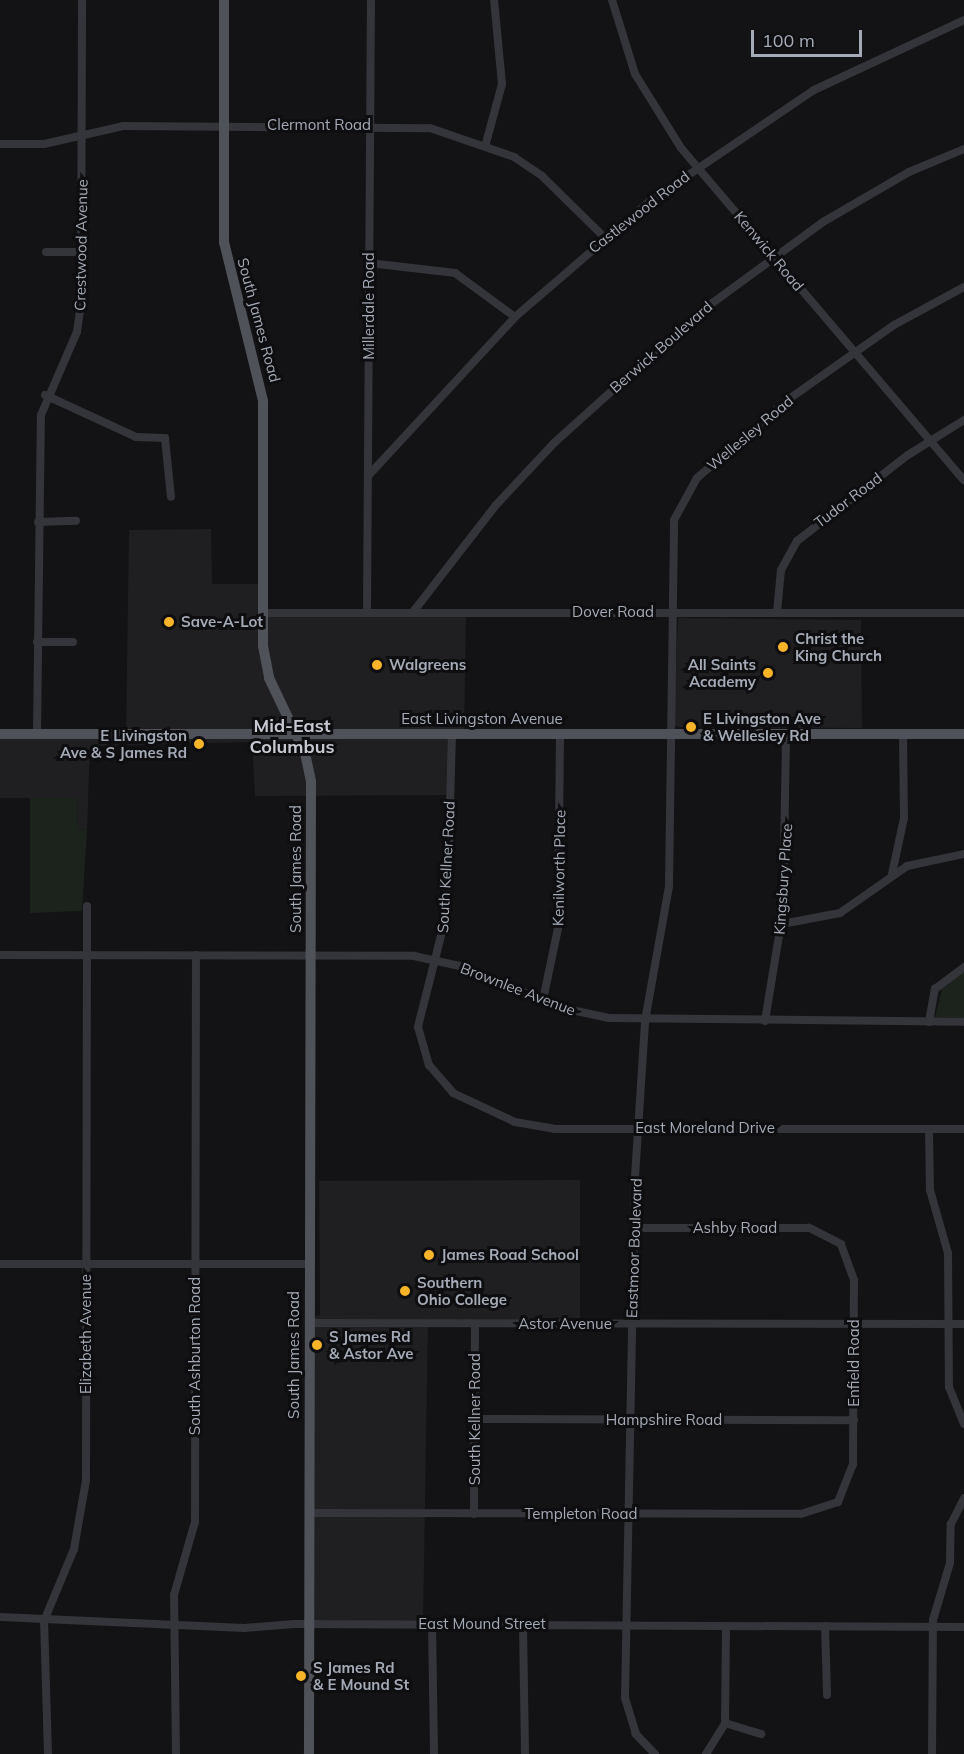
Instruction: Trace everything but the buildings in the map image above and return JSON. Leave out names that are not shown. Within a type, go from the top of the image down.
[{"type":"main road","name":"South James Road","points":[[224,0],[226,258],[254,348],[263,401],[262,613],[269,678],[294,732],[310,781],[309,1754]]},
{"type":"main road","name":"East Livingston Avenue","points":[[0,734],[294,732],[670,735],[964,734]]},
{"type":"street","name":"Crestwood Avenue","points":[[37,734],[38,522],[45,395],[77,332],[81,252],[82,0]]},
{"type":"street","name":"Millerdale Road","points":[[367,612],[371,0]]},
{"type":"street","points":[[486,143],[502,84],[494,0]]},
{"type":"street","name":"Kenwick Road","points":[[612,0],[635,74],[697,167],[964,480]]},
{"type":"street","name":"Castlewood Road","points":[[368,476],[515,317],[604,237],[697,167],[814,90],[964,20]]},
{"type":"street","name":"Clermont Road","points":[[0,144],[44,144],[123,126],[370,125],[430,128],[486,143],[542,176],[604,237]]},
{"type":"street","name":"Berwick Boulevard","points":[[413,612],[496,505],[554,443],[696,315],[773,257],[909,172],[964,149]]},
{"type":"street","points":[[46,252],[81,252]]},
{"type":"street","points":[[369,263],[455,273],[515,317]]},
{"type":"street","name":"Wellesley Road","points":[[670,735],[671,538],[687,491],[714,462],[854,352],[964,287]]},
{"type":"street","points":[[45,395],[136,437],[165,438],[171,497]]},
{"type":"street","name":"Tudor Road","points":[[777,612],[781,570],[797,541],[930,440],[964,420]]},
{"type":"street","points":[[38,522],[76,521]]},
{"type":"street","name":"Dover Road","points":[[262,613],[964,613]]},
{"type":"street","points":[[37,642],[73,642]]},
{"type":"street","name":"South Kellner Road","points":[[452,734],[447,912],[437,960],[421,1006],[419,1039],[429,1065],[453,1093]]},
{"type":"street","name":"Kenilworth Place","points":[[543,1000],[558,928],[560,734]]},
{"type":"street","points":[[892,874],[904,818],[903,734]]},
{"type":"street","name":"Eastmoor Boulevard","points":[[656,1754],[636,1734],[627,1711],[628,1514],[638,1128],[645,1021],[669,886],[670,735]]},
{"type":"street","name":"Kingsbury Place","points":[[765,1022],[782,924],[786,735]]},
{"type":"street","points":[[782,924],[840,912],[892,874],[926,860],[964,854]]},
{"type":"street","name":"Elizabeth Avenue","points":[[48,1754],[44,1621],[74,1549],[85,1500],[87,906]]},
{"type":"street","name":"Brownlee Avenue","points":[[0,955],[310,954],[437,960],[485,974],[543,1000],[584,1014],[645,1021],[964,1022]]},
{"type":"street","name":"South Ashburton Road","points":[[176,1754],[172,1623],[174,1595],[195,1522],[196,955]]},
{"type":"street","points":[[929,1022],[935,989],[964,967]]},
{"type":"street","name":"East Moreland Drive","points":[[453,1093],[483,1111],[533,1126],[964,1129]]},
{"type":"street","points":[[929,1129],[931,1199],[947,1241],[949,1387],[964,1424]]},
{"type":"street","name":"Ashby Road","points":[[634,1228],[800,1228],[835,1239]]},
{"type":"street","name":"Enfield Road","points":[[835,1239],[853,1267],[854,1420],[852,1471],[845,1492]]},
{"type":"street","points":[[0,1264],[309,1264]]},
{"type":"street","name":"Astor Avenue","points":[[310,1323],[854,1326],[964,1324]]},
{"type":"street","name":"South Kellner Road","points":[[474,1514],[475,1324]]},
{"type":"street","name":"Hampshire Road","points":[[475,1419],[854,1420]]},
{"type":"street","name":"Templeton Road","points":[[309,1513],[807,1514],[832,1506],[845,1492]]},
{"type":"street","points":[[932,1754],[933,1627],[950,1563],[951,1524],[964,1498]]},
{"type":"street","name":"East Mound Street","points":[[0,1617],[44,1621],[172,1623],[244,1628],[308,1624],[964,1627]]},
{"type":"street","points":[[432,1624],[434,1754]]},
{"type":"street","points":[[523,1625],[525,1754]]},
{"type":"street","points":[[706,1754],[725,1723],[726,1626]]},
{"type":"street","points":[[825,1626],[827,1695]]},
{"type":"street","points":[[725,1723],[761,1734]]},
{"type":"shaded area","points":[[211,529],[212,584],[262,584],[262,614],[466,613],[464,736],[452,736],[450,795],[255,796],[252,742],[90,746],[87,830],[78,829],[77,798],[0,798],[0,734],[126,735],[129,530]]},
{"type":"shaded area","name":"All Saints Academy","points":[[678,618],[861,620],[862,728],[679,727],[674,725]]},
{"type":"shaded area","points":[[30,798],[77,798],[78,829],[87,830],[82,911],[30,913]]},
{"type":"shaded area","points":[[964,972],[964,1018],[935,1017],[942,989]]},
{"type":"shaded area","points":[[580,1180],[580,1320],[428,1319],[423,1624],[309,1624],[309,1318],[320,1315],[319,1181]]},
{"type":"place","name":"Save-A-Lot","points":[[169,622]]},
{"type":"place","name":"Christ the King Church","points":[[783,647]]},
{"type":"place","name":"Walgreens","points":[[377,665]]},
{"type":"place","name":"All Saints Academy","points":[[768,673]]},
{"type":"place","name":"E Livingston Ave & Wellesley Rd","points":[[691,727]]},
{"type":"place","name":"E Livingston Ave & S James Rd","points":[[199,744]]},
{"type":"place","name":"James Road School","points":[[429,1255]]},
{"type":"place","name":"Southern Ohio College","points":[[405,1291]]},
{"type":"place","name":"S James Rd & Astor Ave","points":[[317,1345]]},
{"type":"place","name":"S James Rd & E Mound St","points":[[301,1676]]},
{"type":"district","name":"Mid-East Columbus","points":[[292,737]]}]
